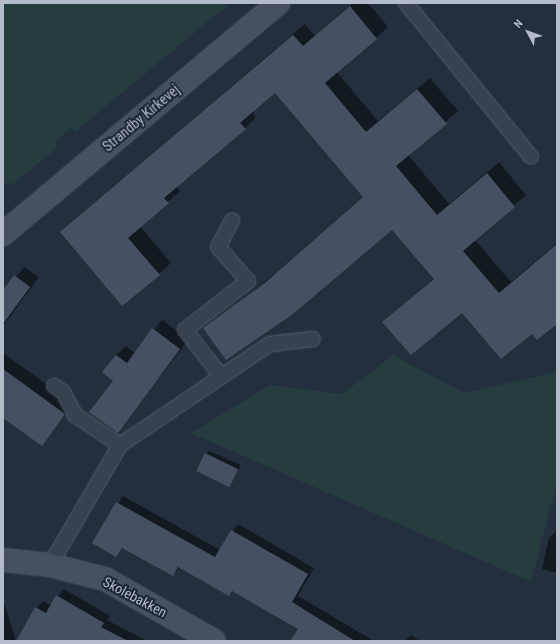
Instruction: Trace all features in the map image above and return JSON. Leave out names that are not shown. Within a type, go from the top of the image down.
[{"type":"street","name":"Strandby Kirkevej","points":[[3,234],[278,3]]},
{"type":"street","name":"Skolebakken","points":[[3,560],[50,565],[105,579],[214,641]]},
{"type":"lane","points":[[406,3],[531,157]]},
{"type":"lane","points":[[221,376],[185,330],[248,281],[218,246],[232,221]]},
{"type":"lane","points":[[50,565],[120,445],[270,344],[313,339]]},
{"type":"lane","points":[[54,386],[62,392],[75,415],[120,445]]},
{"type":"green space","points":[[3,3],[230,3],[75,132],[71,128],[54,143],[58,147],[13,184],[3,183]]},
{"type":"green space","points":[[393,355],[464,393],[557,372],[557,483],[531,582],[191,433],[270,385],[342,394]]},
{"type":"building","points":[[350,6],[377,39],[325,83],[366,132],[417,89],[447,124],[396,166],[437,215],[487,173],[515,207],[463,251],[499,293],[557,244],[557,324],[537,340],[532,334],[501,359],[462,313],[411,355],[382,322],[434,279],[392,230],[293,314],[226,360],[203,328],[266,282],[363,197],[275,93],[240,123],[246,129],[164,198],[169,203],[128,238],[160,275],[122,306],[60,232],[293,35],[303,46]]},
{"type":"building","points":[[14,275],[30,287],[3,324],[3,290]]},
{"type":"building","points":[[152,328],[180,349],[118,433],[89,412],[113,381],[102,372],[116,355],[127,363]]},
{"type":"building","points":[[3,369],[65,414],[42,446],[3,418]]},
{"type":"building","points":[[205,453],[238,469],[229,487],[196,471]]},
{"type":"building","points":[[116,502],[215,557],[231,530],[308,574],[292,602],[355,641],[290,641],[298,629],[232,591],[229,596],[178,567],[173,576],[122,548],[116,557],[92,543]]},
{"type":"building","points":[[56,595],[104,623],[101,627],[128,641],[16,641],[35,607],[46,613]]}]
